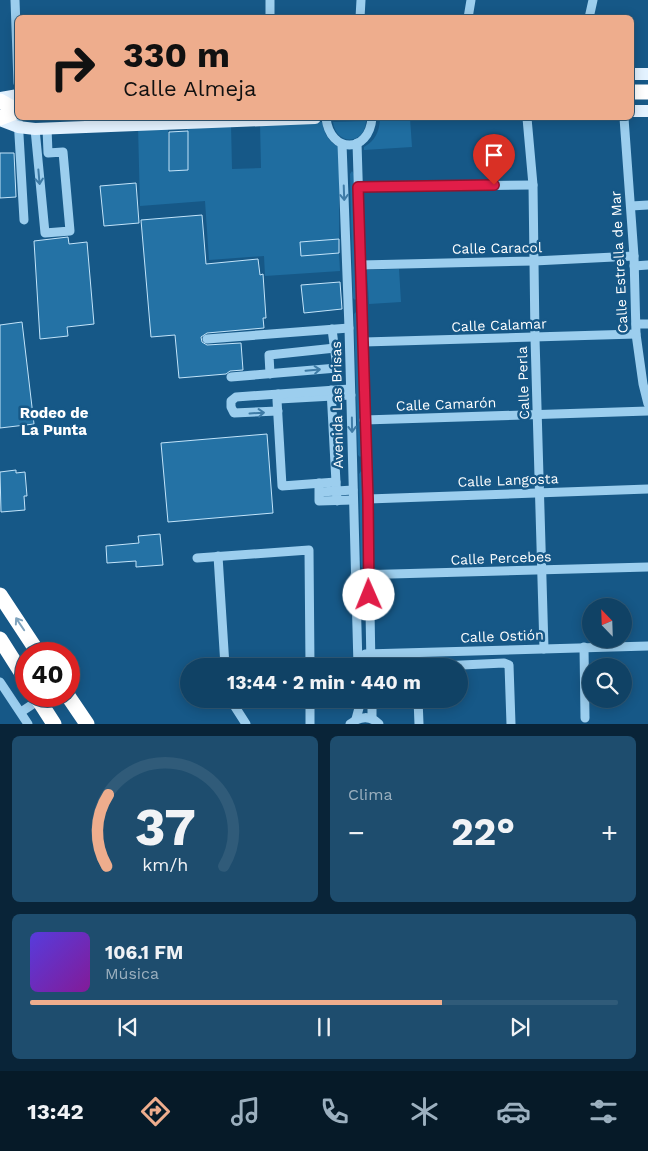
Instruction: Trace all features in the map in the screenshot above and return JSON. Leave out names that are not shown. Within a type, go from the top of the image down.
[{"type":"highway","points":[[634,92],[648,92]]},
{"type":"highway","points":[[0,99],[15,109]]},
{"type":"highway","points":[[0,119],[15,112]]},
{"type":"highway","points":[[0,595],[31,642]]},
{"type":"highway","points":[[0,639],[15,663]]},
{"type":"highway","points":[[44,707],[54,724]]},
{"type":"highway","points":[[75,707],[87,724]]},
{"type":"main road","points":[[634,74],[648,74]]},
{"type":"main road","points":[[0,99],[15,96]]},
{"type":"main road","points":[[634,112],[648,111]]},
{"type":"main road","points":[[0,119],[41,128],[260,120]]},
{"type":"street","points":[[15,0],[16,15]]},
{"type":"street","points":[[270,0],[270,15]]},
{"type":"street","points":[[360,15],[361,0]]},
{"type":"street","points":[[468,15],[471,0]]},
{"type":"street","points":[[590,15],[593,0]]},
{"type":"street","points":[[326,120],[330,135],[342,144],[357,143],[368,134],[372,120]]},
{"type":"street","name":"Calle Perla","points":[[527,120],[533,185],[535,338],[544,648]]},
{"type":"street","name":"Calle Estrella de Mar","points":[[624,120],[631,206],[636,334],[648,404]]},
{"type":"street","points":[[18,122],[24,220]]},
{"type":"street","points":[[41,128],[48,153],[64,152],[70,230],[45,233],[41,128]]},
{"type":"street","name":"Avenida Las Brisas","points":[[357,143],[364,342],[364,420],[368,499],[370,658]]},
{"type":"street","name":"Avenida Las Brisas","points":[[342,144],[351,392],[357,658]]},
{"type":"street","points":[[343,166],[358,166]]},
{"type":"street","points":[[358,187],[533,185]]},
{"type":"street","points":[[631,206],[648,205]]},
{"type":"street","name":"Calle Caracol","points":[[361,265],[534,261],[634,261],[648,265]]},
{"type":"street","points":[[636,324],[648,324]]},
{"type":"street","points":[[207,339],[349,328]]},
{"type":"street","points":[[231,377],[337,368],[332,329]]},
{"type":"street","name":"Calle Calamar","points":[[364,342],[636,334]]},
{"type":"street","points":[[270,374],[269,354],[334,348]]},
{"type":"street","points":[[278,411],[234,413],[231,401],[236,397],[277,397],[351,392]]},
{"type":"street","points":[[332,393],[337,501]]},
{"type":"street","points":[[277,397],[282,486],[320,487],[336,491],[353,490]]},
{"type":"street","name":"Calle Camarón","points":[[364,420],[648,411]]},
{"type":"street","points":[[352,462],[366,462]]},
{"type":"street","points":[[320,487],[336,482]]},
{"type":"street","points":[[320,487],[319,501],[353,500]]},
{"type":"street","name":"Calle Langosta","points":[[368,499],[648,489]]},
{"type":"street","points":[[197,558],[309,550],[310,658]]},
{"type":"street","points":[[218,556],[224,658]]},
{"type":"street","name":"Calle Percebes","points":[[355,575],[648,567]]},
{"type":"street","name":"Calle Ostión","points":[[632,646],[648,646]]},
{"type":"street","name":"Calle Ostión","points":[[357,654],[582,647]]},
{"type":"street","points":[[584,648],[585,718]]},
{"type":"street","points":[[468,665],[504,663],[509,665],[511,724]]},
{"type":"street","points":[[0,682],[28,724]]},
{"type":"street","points":[[21,712],[27,707]]},
{"type":"street","points":[[236,708],[246,724]]},
{"type":"street","points":[[310,708],[310,724]]},
{"type":"street","points":[[353,721],[359,708]]},
{"type":"street","points":[[353,721],[364,717],[376,721],[374,708]]},
{"type":"street","points":[[418,708],[419,724]]},
{"type":"shaded area","points":[[380,120],[410,120],[412,147],[364,150],[364,147],[376,136]]},
{"type":"shaded area","points":[[366,121],[361,135],[350,140],[344,139],[339,135],[335,130],[333,122]]},
{"type":"shaded area","points":[[322,122],[327,137],[339,147],[339,239],[300,242],[301,255],[339,253],[340,271],[265,276],[264,256],[209,260],[205,201],[140,206],[138,126],[168,125],[169,170],[188,170],[187,125],[231,124],[232,169],[261,168],[260,123]]},
{"type":"shaded area","points":[[352,171],[354,174],[357,298],[355,300],[353,298],[350,174]]},
{"type":"shaded area","points":[[399,269],[401,302],[369,304],[367,270]]},
{"type":"shaded area","points":[[356,312],[358,314],[362,455],[360,457],[358,455],[354,314]]},
{"type":"shaded area","points":[[361,471],[363,473],[366,567],[363,569],[361,567],[359,474]]},
{"type":"building","points":[[188,131],[188,170],[169,171],[169,132]]},
{"type":"building","points":[[0,153],[14,153],[16,197],[0,198]]},
{"type":"building","points":[[136,183],[139,223],[104,226],[100,186]]},
{"type":"building","points":[[202,215],[206,264],[258,259],[260,275],[263,274],[266,318],[263,318],[264,328],[207,333],[201,337],[202,342],[207,345],[241,343],[243,370],[230,371],[226,374],[179,378],[175,335],[151,337],[141,220]]},
{"type":"building","points":[[68,237],[69,244],[87,242],[94,324],[67,327],[68,336],[40,339],[34,241]]},
{"type":"building","points":[[339,239],[339,253],[301,256],[300,242]]},
{"type":"building","points":[[340,282],[342,309],[304,313],[301,285]]},
{"type":"building","points":[[22,322],[34,424],[0,428],[0,325]]},
{"type":"building","points":[[267,434],[273,513],[168,522],[161,443]]},
{"type":"building","points":[[16,470],[16,473],[25,472],[27,496],[24,496],[25,510],[1,512],[0,472]]},
{"type":"building","points":[[160,534],[163,565],[136,567],[136,561],[107,563],[106,546],[139,543],[138,536]]},
{"type":"district","name":"Rodeo de La Punta","points":[[54,422]]},
{"type":"route","points":[[369,595],[368,499],[364,420],[364,342],[358,187],[494,185]]}]
